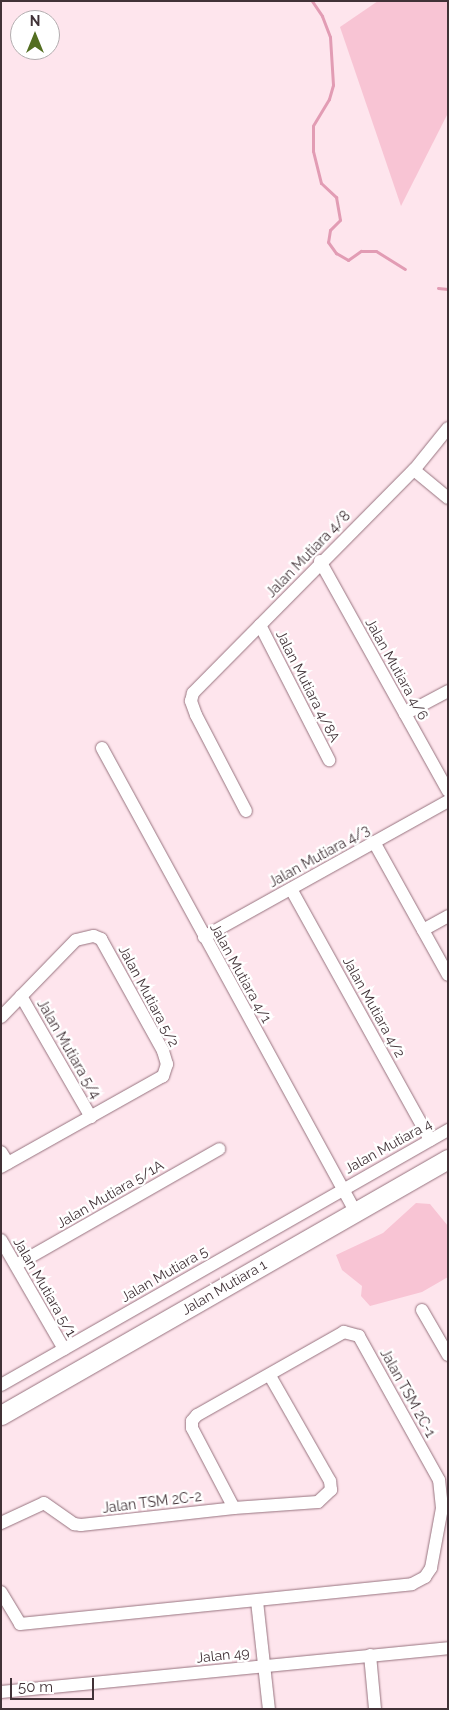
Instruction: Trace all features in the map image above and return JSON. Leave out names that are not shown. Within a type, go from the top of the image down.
[{"type":"street","name":"Jalan Mutiara 4/8","points":[[246,811],[191,701],[193,693],[320,561],[414,470],[448,428]]},
{"type":"street","points":[[414,470],[448,498]]},
{"type":"street","name":"Jalan Mutiara 4/6","points":[[320,561],[448,792]]},
{"type":"street","name":"Jalan Mutiara 4/8A","points":[[260,625],[329,760]]},
{"type":"street","points":[[405,714],[448,691]]},
{"type":"street","name":"Jalan Mutiara 4/1","points":[[102,748],[356,1211]]},
{"type":"street","name":"Jalan Mutiara 4/3","points":[[204,937],[448,800]]},
{"type":"street","points":[[374,842],[448,975]]},
{"type":"street","name":"Jalan Mutiara 4/2","points":[[291,889],[430,1140]]},
{"type":"street","points":[[423,930],[448,916]]},
{"type":"street","name":"Jalan Mutiara 5/2","points":[[1,1016],[76,940],[89,935],[101,939],[164,1051],[167,1064],[162,1076],[5,1165]]},
{"type":"street","name":"Jalan Mutiara 5/4","points":[[21,996],[91,1116]]},
{"type":"street","name":"Jalan Mutiara 4","points":[[342,1188],[448,1130]]},
{"type":"street","name":"Jalan Mutiara 5/1A","points":[[16,1265],[219,1149]]},
{"type":"street","points":[[1,1152],[5,1165]]},
{"type":"street","name":"Jalan Mutiara 1","points":[[1,1415],[448,1159]]},
{"type":"street","name":"Jalan Mutiara 5","points":[[1,1385],[342,1188]]},
{"type":"street","name":"Jalan Mutiara 5/1","points":[[1,1240],[64,1349]]},
{"type":"street","points":[[422,1310],[446,1348]]},
{"type":"street","name":"Jalan TSM 2C-1","points":[[1,1592],[20,1624],[412,1584],[425,1577],[431,1568],[442,1508],[439,1480],[359,1336],[344,1332],[270,1376],[197,1415],[192,1428],[234,1508]]},
{"type":"street","name":"Jalan TSM 2C-2","points":[[1,1523],[44,1502],[74,1524],[81,1525],[234,1508],[318,1502],[331,1490],[330,1481],[270,1376]]},
{"type":"street","points":[[257,1600],[269,1709]]},
{"type":"street","name":"Jalan 49","points":[[1,1692],[448,1648]]},
{"type":"street","points":[[370,1655],[375,1709]]},
{"type":"shaded area","points":[[378,1],[448,1],[448,113],[401,206],[340,27]]},
{"type":"shaded area","points":[[416,1203],[430,1204],[448,1226],[448,1277],[422,1292],[370,1306],[361,1296],[362,1286],[342,1270],[336,1255],[383,1233]]},
{"type":"waterway","points":[[312,1],[322,16],[330,37],[333,85],[329,99],[313,126],[313,151],[321,183],[336,197],[340,220],[330,230],[328,242],[336,253],[348,260],[361,251],[376,251],[405,269]]},
{"type":"waterway","points":[[438,288],[448,289]]}]
